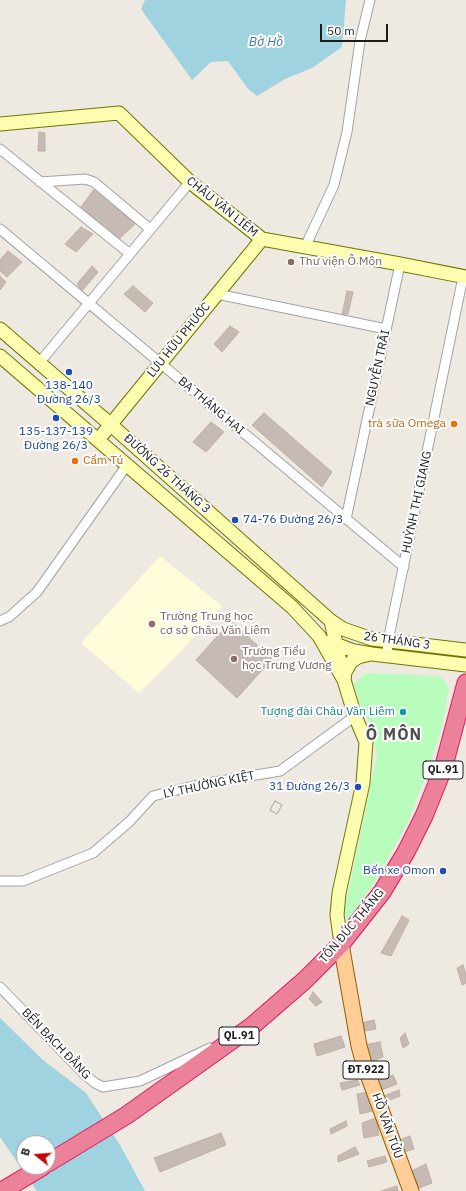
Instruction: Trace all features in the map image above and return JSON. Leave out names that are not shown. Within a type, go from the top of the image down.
[{"type":"highway","name":"TÔN ĐỨC THẮNG","points":[[56,1158],[127,1115],[252,1026],[305,980],[341,944],[382,892],[406,852],[421,822],[443,770],[466,683]]},
{"type":"highway","points":[[6,1189],[29,1175]]},
{"type":"main road","name":"HỒ VĂN TỬU","points":[[341,944],[359,1046],[364,1064],[411,1191]]},
{"type":"street","points":[[305,247],[334,185],[346,132],[360,41],[370,0]]},
{"type":"street","name":"CHÂU VĂN LIÊM","points":[[0,124],[119,113],[190,182],[262,239],[465,277]]},
{"type":"street","points":[[0,149],[130,254]]},
{"type":"street","points":[[40,182],[85,179],[94,182],[150,229]]},
{"type":"street","points":[[39,363],[190,182]]},
{"type":"street","name":"BA THÁNG HAI","points":[[0,229],[404,567]]},
{"type":"street","name":"LƯU HỮU PHƯỚC","points":[[98,440],[262,239]]},
{"type":"street","name":"NGUYỄN TRÃI","points":[[346,519],[400,264]]},
{"type":"street","name":"HUỲNH THỊ GIANG","points":[[387,656],[388,641],[465,277]]},
{"type":"street","points":[[217,294],[386,329]]},
{"type":"street","name":"ĐƯỜNG 26 THÁNG 3","points":[[0,329],[110,424],[331,621]]},
{"type":"street","name":"ĐƯỜNG 26 THÁNG 3","points":[[0,357],[292,607],[319,636]]},
{"type":"street","points":[[0,621],[9,617],[37,592],[127,465]]},
{"type":"street","points":[[331,621],[344,680],[355,716],[366,742],[363,783],[339,893],[336,915],[341,944]]},
{"type":"street","name":"26 THÁNG 3","points":[[331,621],[343,629],[372,639],[466,650]]},
{"type":"street","points":[[319,636],[344,680]]},
{"type":"street","name":"26 THÁNG 3","points":[[319,636],[336,645],[354,651],[466,665]]},
{"type":"street","name":"26 THÁNG 3","points":[[344,680],[345,672],[351,662],[358,657],[372,654]]},
{"type":"street","name":"LÝ THƯỜNG KIỆT","points":[[0,881],[23,882],[93,852],[129,822],[153,796],[202,784],[280,771],[355,716]]},
{"type":"street","name":"BẾN BẠCH ĐẰNG","points":[[0,987],[84,1074],[95,1083],[103,1086],[140,1081],[211,1048],[230,1042]]},
{"type":"shaded area","name":"Trường Trung học cơ sở Châu Văn Liêm","points":[[160,556],[222,606],[184,648],[139,693],[81,643]]},
{"type":"green space","points":[[366,673],[438,676],[445,681],[449,690],[442,726],[430,764],[408,822],[377,878],[351,920],[346,919],[344,912],[377,756],[373,731],[360,704],[354,684]]},
{"type":"water","name":"Bờ Hồ","points":[[145,0],[346,0],[342,47],[312,68],[285,79],[257,96],[248,89],[228,61],[211,62],[192,80],[141,9]]},
{"type":"water","points":[[0,1018],[43,1060],[86,1093],[120,1145],[145,1191],[37,1191],[26,1175],[56,1175],[56,1135],[16,1135],[16,1160],[0,1137]]},
{"type":"building","points":[[39,132],[45,133],[45,151],[38,151]]},
{"type":"building","points":[[95,188],[135,224],[118,240],[81,207]]},
{"type":"building","points":[[81,227],[93,234],[76,252],[65,244]]},
{"type":"building","points":[[8,251],[22,262],[7,277],[0,271],[0,260]]},
{"type":"building","points":[[92,266],[98,272],[82,291],[77,284]]},
{"type":"building","points":[[0,276],[6,282],[0,290]]},
{"type":"building","points":[[133,286],[153,303],[145,312],[124,294]]},
{"type":"building","points":[[347,291],[353,292],[348,314],[342,315]]},
{"type":"building","points":[[230,326],[239,332],[222,352],[214,344]]},
{"type":"building","points":[[264,413],[332,472],[322,487],[252,425]]},
{"type":"building","points":[[211,422],[224,432],[206,452],[193,442]]},
{"type":"building","name":"Trường Tiểu học Trưng Vương","points":[[231,621],[272,659],[237,698],[196,660]]},
{"type":"building","points":[[275,801],[282,805],[277,814],[270,810]]},
{"type":"building","points":[[275,801],[282,805],[277,814],[270,810]]},
{"type":"building","points":[[402,916],[409,920],[391,956],[381,953]]},
{"type":"building","points":[[463,965],[466,975],[466,983],[462,985],[457,968]]},
{"type":"building","points":[[313,992],[322,1002],[316,1006],[309,999]]},
{"type":"building","points":[[374,1020],[376,1029],[358,1032],[357,1024]]},
{"type":"building","points":[[405,1033],[409,1044],[403,1048],[400,1038]]},
{"type":"building","points":[[341,1036],[345,1047],[317,1056],[314,1044]]},
{"type":"building","points":[[380,1042],[383,1057],[364,1064],[359,1046]]},
{"type":"building","points":[[388,1065],[389,1073],[375,1079],[374,1073]]},
{"type":"building","points":[[393,1075],[397,1084],[381,1090],[377,1081]]},
{"type":"building","points":[[357,1080],[360,1085],[342,1090],[340,1083]]},
{"type":"building","points":[[399,1090],[400,1096],[385,1102],[384,1096]]},
{"type":"building","points":[[368,1092],[372,1111],[360,1114],[357,1094]]},
{"type":"building","points":[[376,1118],[379,1135],[364,1138],[362,1123]]},
{"type":"building","points":[[346,1121],[347,1126],[331,1134],[330,1129]]},
{"type":"building","points":[[221,1133],[226,1145],[160,1172],[154,1158]]},
{"type":"building","points":[[410,1136],[414,1149],[404,1152],[399,1140]]},
{"type":"building","points":[[355,1147],[359,1154],[338,1162],[338,1156]]},
{"type":"building","points":[[385,1156],[387,1162],[369,1167],[367,1161]]},
{"type":"building","points":[[426,1164],[432,1183],[417,1189],[411,1171]]},
{"type":"building","points":[[397,1186],[398,1191],[381,1191]]},
{"type":"place","name":"Thư viện Ô Môn","points":[[291,262]]},
{"type":"place","name":"138-140 Đường 26/3","points":[[69,372]]},
{"type":"place","name":"135-137-139 Đường 26/3","points":[[56,418]]},
{"type":"place","name":"trà sữa Omega","points":[[454,424]]},
{"type":"place","name":"Cẩm Tú","points":[[75,461]]},
{"type":"place","name":"74-76 Đường 26/3","points":[[235,520]]},
{"type":"place","name":"Trường Trung học cơ sở Châu Văn Liêm","points":[[152,624]]},
{"type":"place","name":"Trường Tiểu học Trưng Vương","points":[[234,659]]},
{"type":"place","name":"Tượng đài Châu Văn Liêm","points":[[403,712]]},
{"type":"place","name":"31 Đường 26/3","points":[[358,787]]},
{"type":"place","name":"Bến xe Omon","points":[[443,871]]},
{"type":"district","name":"Ô MÔN","points":[[394,735]]}]
